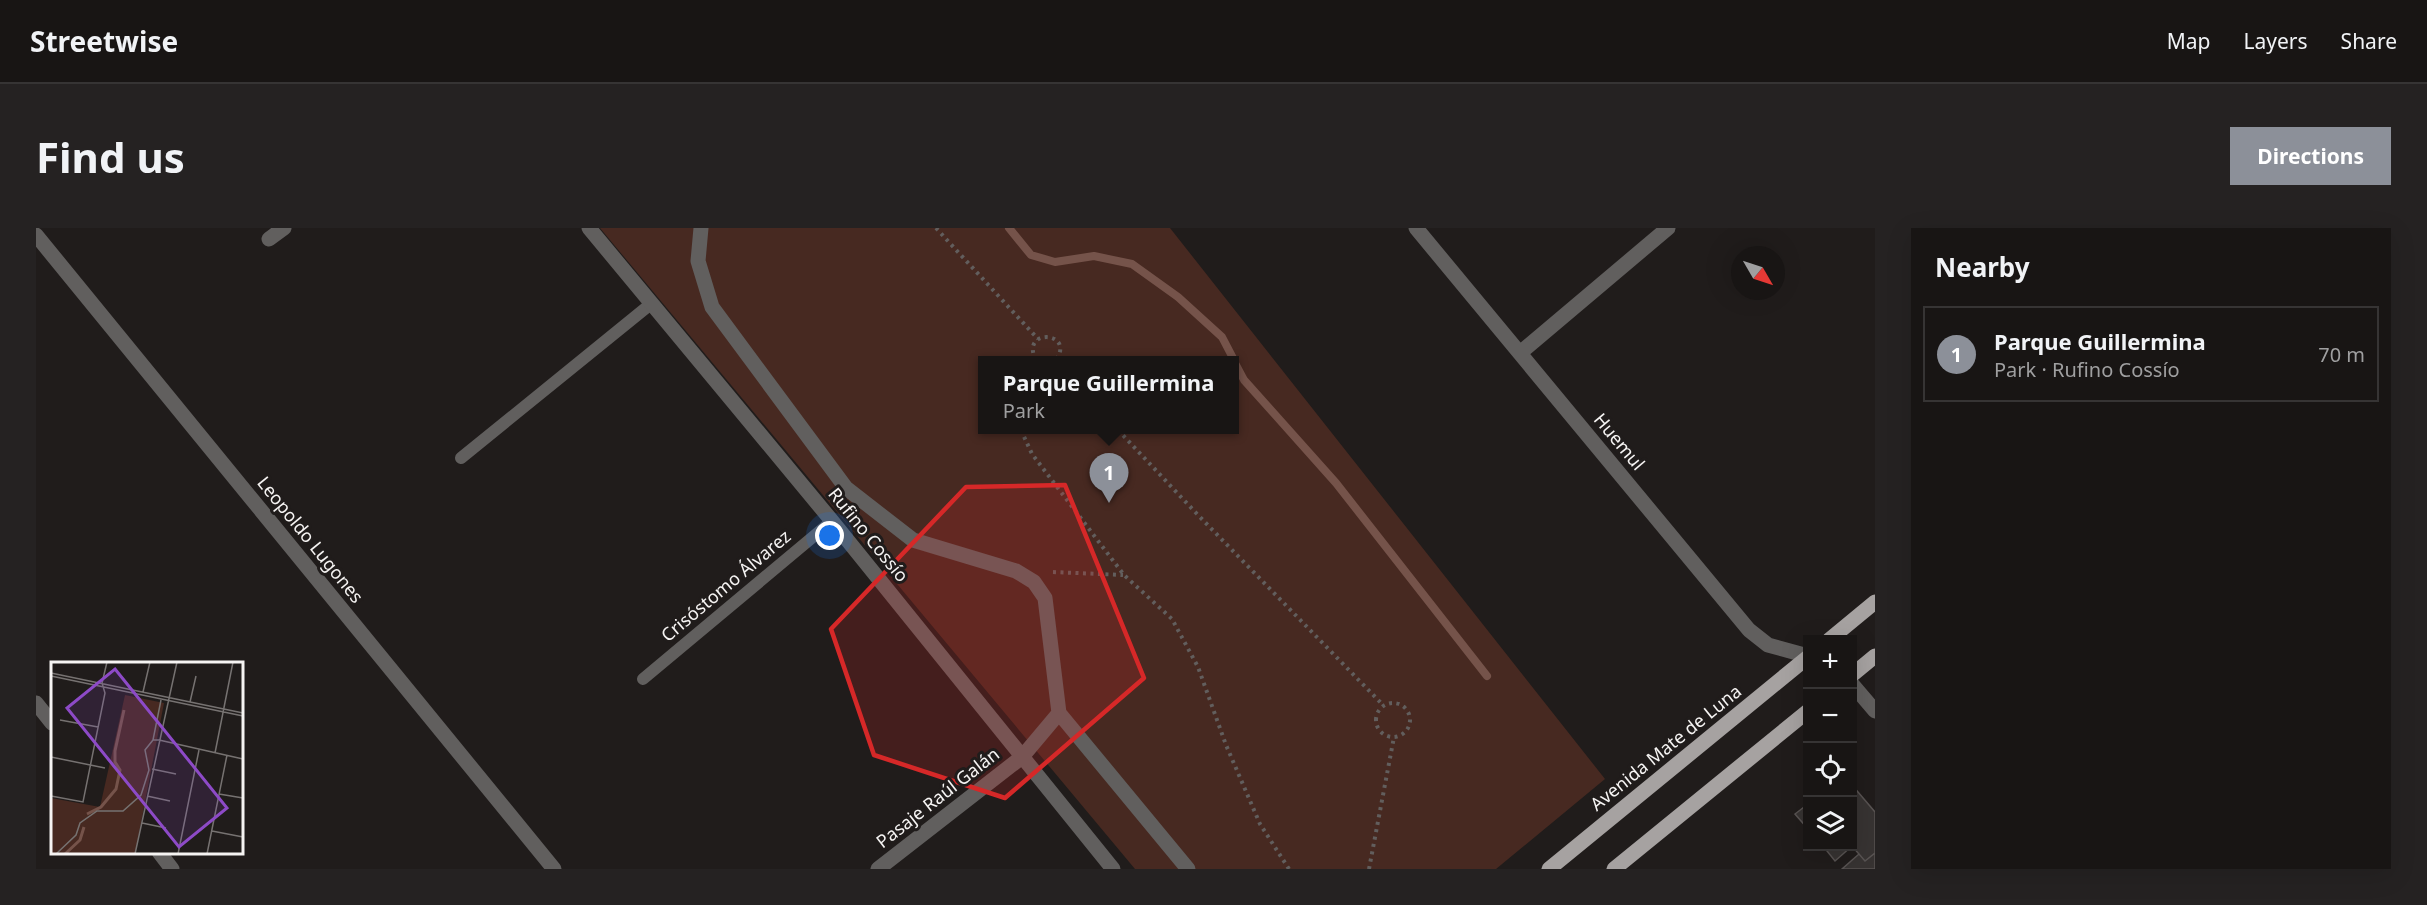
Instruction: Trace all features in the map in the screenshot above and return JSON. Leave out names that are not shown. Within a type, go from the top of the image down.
[{"type":"main road","points":[[1834,635],[1875,602]]},
{"type":"main road","points":[[1857,671],[1875,656]]},
{"type":"main road","name":"Avenida Mate de Luna","points":[[1549,869],[1803,660]]},
{"type":"main road","points":[[1614,869],[1803,715]]},
{"type":"street","points":[[269,239],[284,228]]},
{"type":"street","name":"Rufino Cossío","points":[[590,228],[832,521],[1113,869]]},
{"type":"street","points":[[701,228],[698,261],[712,307],[846,488],[913,540],[1016,571],[1034,582],[1045,598],[1059,713],[1188,869]]},
{"type":"street","name":"Huemul","points":[[1416,228],[1749,630],[1768,645],[1803,655]]},
{"type":"street","points":[[1520,353],[1668,228]]},
{"type":"street","name":"Leopoldo Lugones","points":[[36,235],[554,869]]},
{"type":"street","points":[[1856,689],[1875,711]]},
{"type":"street","points":[[36,703],[51,722]]},
{"type":"street","name":"Pasaje Raúl Galán","points":[[878,869],[1022,757],[1059,713]]},
{"type":"street","points":[[161,854],[172,869]]},
{"type":"lane","points":[[461,458],[652,303]]},
{"type":"lane","name":"Crisóstomo Álvarez","points":[[643,679],[832,521]]},
{"type":"path","points":[[936,228],[1038,339]]},
{"type":"path","points":[[1034,356],[1033,345],[1038,339],[1046,336],[1055,339],[1060,346],[1059,356]]},
{"type":"path","points":[[1023,434],[1032,454],[1124,575],[1172,619],[1198,667],[1226,745],[1260,824],[1289,869]]},
{"type":"path","points":[[1123,434],[1197,514],[1383,705]]},
{"type":"path","points":[[1052,572],[1124,575]]},
{"type":"path","points":[[1393,702],[1403,705],[1409,714],[1410,724],[1404,734],[1394,737],[1383,735],[1376,726],[1376,714],[1383,705],[1393,702]]},
{"type":"path","points":[[1369,869],[1394,737]]},
{"type":"highlighted area","points":[[1065,485],[1144,678],[1005,798],[874,755],[831,629],[966,487]]},
{"type":"shaded area","points":[[600,228],[1170,228],[1605,779],[1496,869],[1135,869]]},
{"type":"building","points":[[1857,791],[1875,812],[1875,853],[1865,861],[1856,851]]},
{"type":"building","points":[[1803,808],[1803,823],[1795,814]]},
{"type":"building","points":[[1827,851],[1846,851],[1835,861]]},
{"type":"building","points":[[1875,853],[1875,869],[1842,869],[1859,854],[1865,861]]},
{"type":"waterway","points":[[1009,228],[1031,255],[1055,262],[1094,256],[1132,264],[1178,297],[1222,337],[1232,356]]},
{"type":"waterway","points":[[1239,371],[1244,380],[1336,483],[1487,676]]},
{"type":"place","name":"Parque Guillermina","points":[[1109,503]]}]
